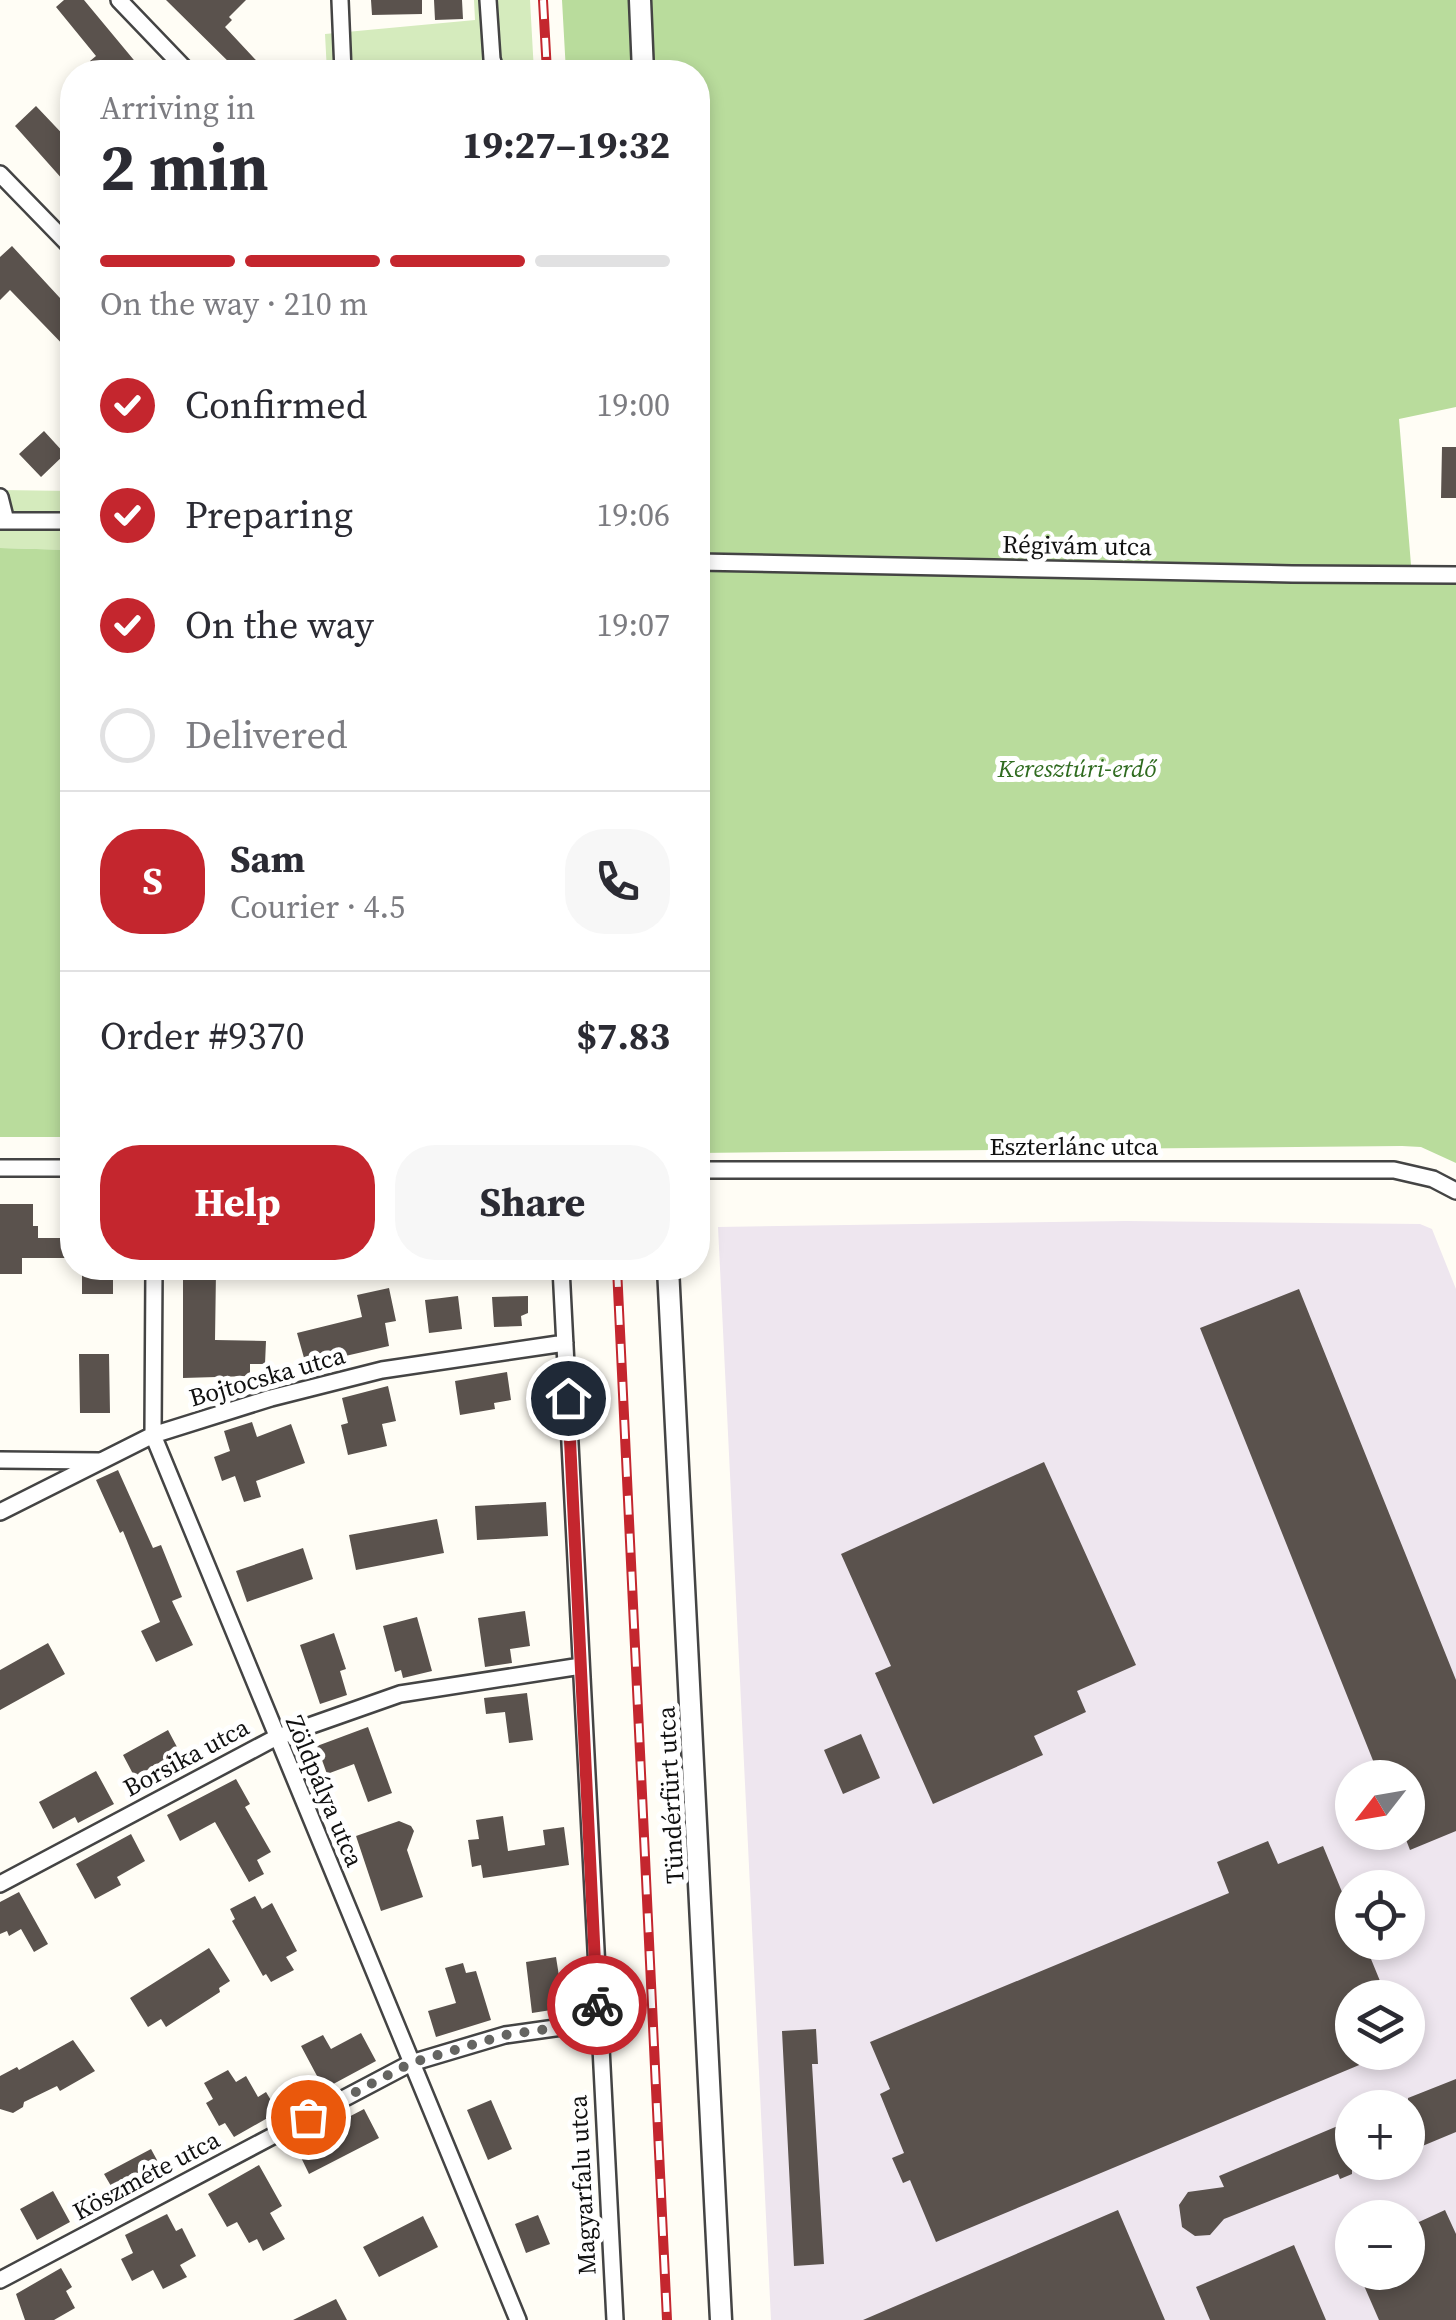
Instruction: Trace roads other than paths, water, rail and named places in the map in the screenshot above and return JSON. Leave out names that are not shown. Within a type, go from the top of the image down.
[{"type":"street","points":[[118,0],[176,60]]},
{"type":"street","points":[[340,0],[343,60]]},
{"type":"street","points":[[488,0],[492,60]]},
{"type":"street","points":[[640,0],[642,60]]},
{"type":"street","points":[[0,174],[60,236]]},
{"type":"street","points":[[0,498],[3,521],[60,522]]},
{"type":"street","name":"Régivám utca","points":[[710,562],[1456,574]]},
{"type":"street","points":[[0,1168],[60,1168]]},
{"type":"street","name":"Eszterlánc utca","points":[[710,1170],[1394,1170],[1452,1188]]},
{"type":"street","name":"Zöldpálya utca","points":[[154,1280],[153,1435],[518,2320]]},
{"type":"street","name":"Magyarfalu utca","points":[[562,1280],[615,2320]]},
{"type":"street","name":"Tündérfürt utca","points":[[669,1280],[721,2320]]},
{"type":"street","name":"Bojtocska utca","points":[[0,1512],[153,1435],[271,1398],[382,1370],[566,1343]]},
{"type":"street","points":[[0,1460],[103,1460]]},
{"type":"street","name":"Borsika utca","points":[[0,1884],[276,1738],[400,1694],[581,1666]]},
{"type":"street","name":"Köszméte utca","points":[[0,2280],[411,2063],[505,2035],[598,2022]]},
{"type":"railway","points":[[543,0],[546,60]]},
{"type":"railway","points":[[618,1280],[667,2320]]},
{"type":"park label","name":"Keresztúri-erdő","points":[[1077,768]]}]
